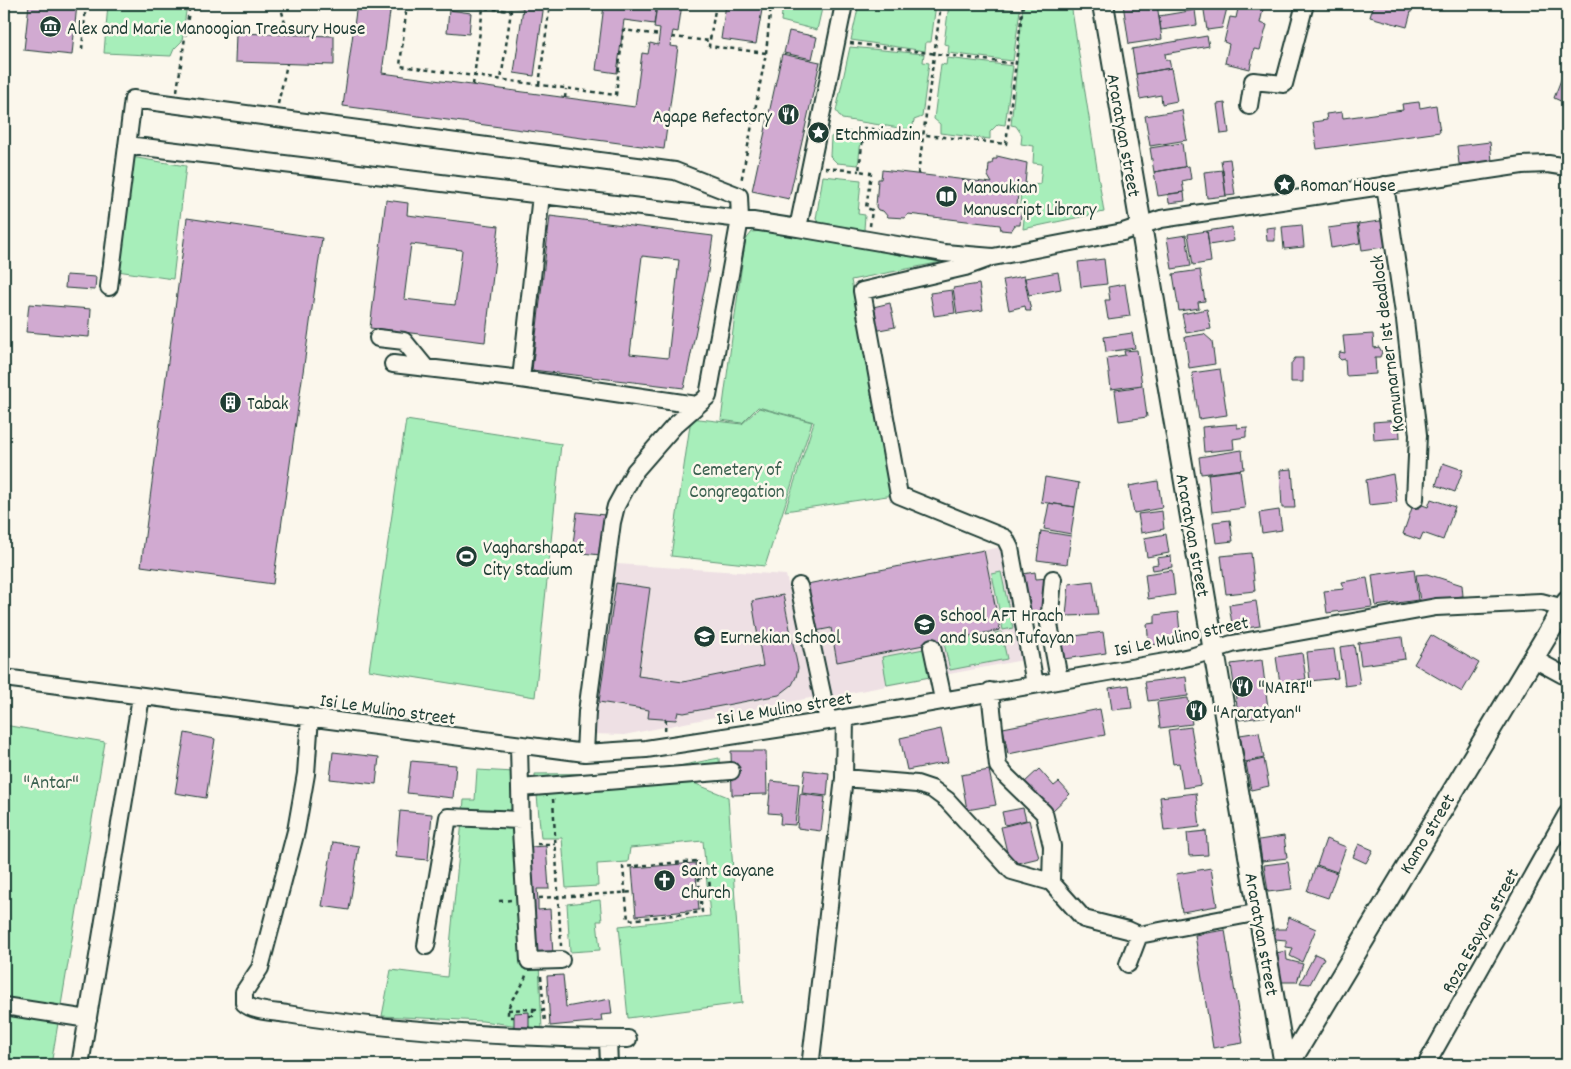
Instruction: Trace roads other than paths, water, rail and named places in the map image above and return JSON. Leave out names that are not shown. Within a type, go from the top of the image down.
[{"type":"main road","name":"Araratyan street","points":[[1103,4],[1287,1065]]},
{"type":"main road","name":"Kamo street","points":[[1287,1065],[1532,658],[1566,605]]},
{"type":"street","points":[[798,228],[844,4]]},
{"type":"street","points":[[1249,106],[1253,81],[1284,84],[1305,4]]},
{"type":"street","points":[[109,287],[132,99],[675,171],[739,196],[740,219],[708,396],[675,425],[635,471],[616,506],[612,522],[587,712],[585,753]]},
{"type":"street","points":[[127,145],[740,219],[944,253],[993,257]]},
{"type":"street","points":[[1035,684],[1010,548],[1005,538],[900,495],[862,291],[965,267],[993,257],[1123,232],[1161,218],[1522,165],[1548,164],[1567,167]]},
{"type":"street","name":"Komunarner 1st deadlock","points":[[1385,185],[1406,320],[1418,435],[1415,499]]},
{"type":"street","points":[[522,379],[541,195]]},
{"type":"street","points":[[378,338],[404,341],[426,368]]},
{"type":"street","points":[[393,364],[522,379],[696,405]]},
{"type":"street","points":[[1053,579],[1049,624],[1059,679]]},
{"type":"street","points":[[799,586],[828,721]]},
{"type":"street","name":"Isi Le Mulino street","points":[[4,678],[519,746],[585,753],[646,749],[828,721],[943,699],[1172,661],[1232,644],[1436,607],[1541,602],[1566,605]]},
{"type":"street","points":[[932,646],[943,699]]},
{"type":"street","points":[[1532,658],[1567,677]]},
{"type":"street","points":[[990,691],[998,766],[1044,814],[1052,846],[1051,882]]},
{"type":"street","points":[[80,1065],[141,697]]},
{"type":"street","points":[[310,717],[306,774],[296,831],[260,968],[244,992],[244,1003],[254,1008],[315,1018],[470,1033],[628,1039]]},
{"type":"street","points":[[811,1059],[844,778],[845,718]]},
{"type":"street","points":[[519,746],[521,820],[535,961],[562,960]]},
{"type":"street","points":[[520,788],[731,771]]},
{"type":"street","points":[[844,778],[918,784],[932,789],[947,800],[1012,871],[1051,882],[1084,919],[1128,930],[1138,935],[1260,912]]},
{"type":"street","name":"Roza Esayan street","points":[[1426,1065],[1567,814]]},
{"type":"street","points":[[426,946],[448,817],[521,820]]},
{"type":"street","points":[[1128,964],[1138,935]]},
{"type":"street","points":[[4,1006],[88,1019]]},
{"type":"street","points":[[608,1039],[609,1065]]},
{"type":"place","name":"Alex and Marie Manoogian Treasury House","points":[[51,27]]},
{"type":"place","name":"Agape Refectory","points":[[788,115]]},
{"type":"place","name":"Etchmiadzin","points":[[819,133]]},
{"type":"place","name":"Roman House","points":[[1284,184]]},
{"type":"place","name":"Manoukian Manuscript Library","points":[[947,197]]},
{"type":"place","name":"Tabak","points":[[231,402]]},
{"type":"place","name":"Vagharshapat City Stadium","points":[[467,557]]},
{"type":"place","name":"School AFT Hrach and Susan Tufayan","points":[[924,625]]},
{"type":"place","name":"Eurnekian School","points":[[704,636]]},
{"type":"place","name":"\"NAIRI\"","points":[[1242,686]]},
{"type":"place","name":"\"Araratyan\"","points":[[1197,711]]},
{"type":"place","name":"Saint Gayane Church","points":[[665,880]]},
{"type":"park label","name":"Cemetery of Congregation","points":[[737,479]]},
{"type":"park label","name":"\"Antar\"","points":[[51,781]]}]
